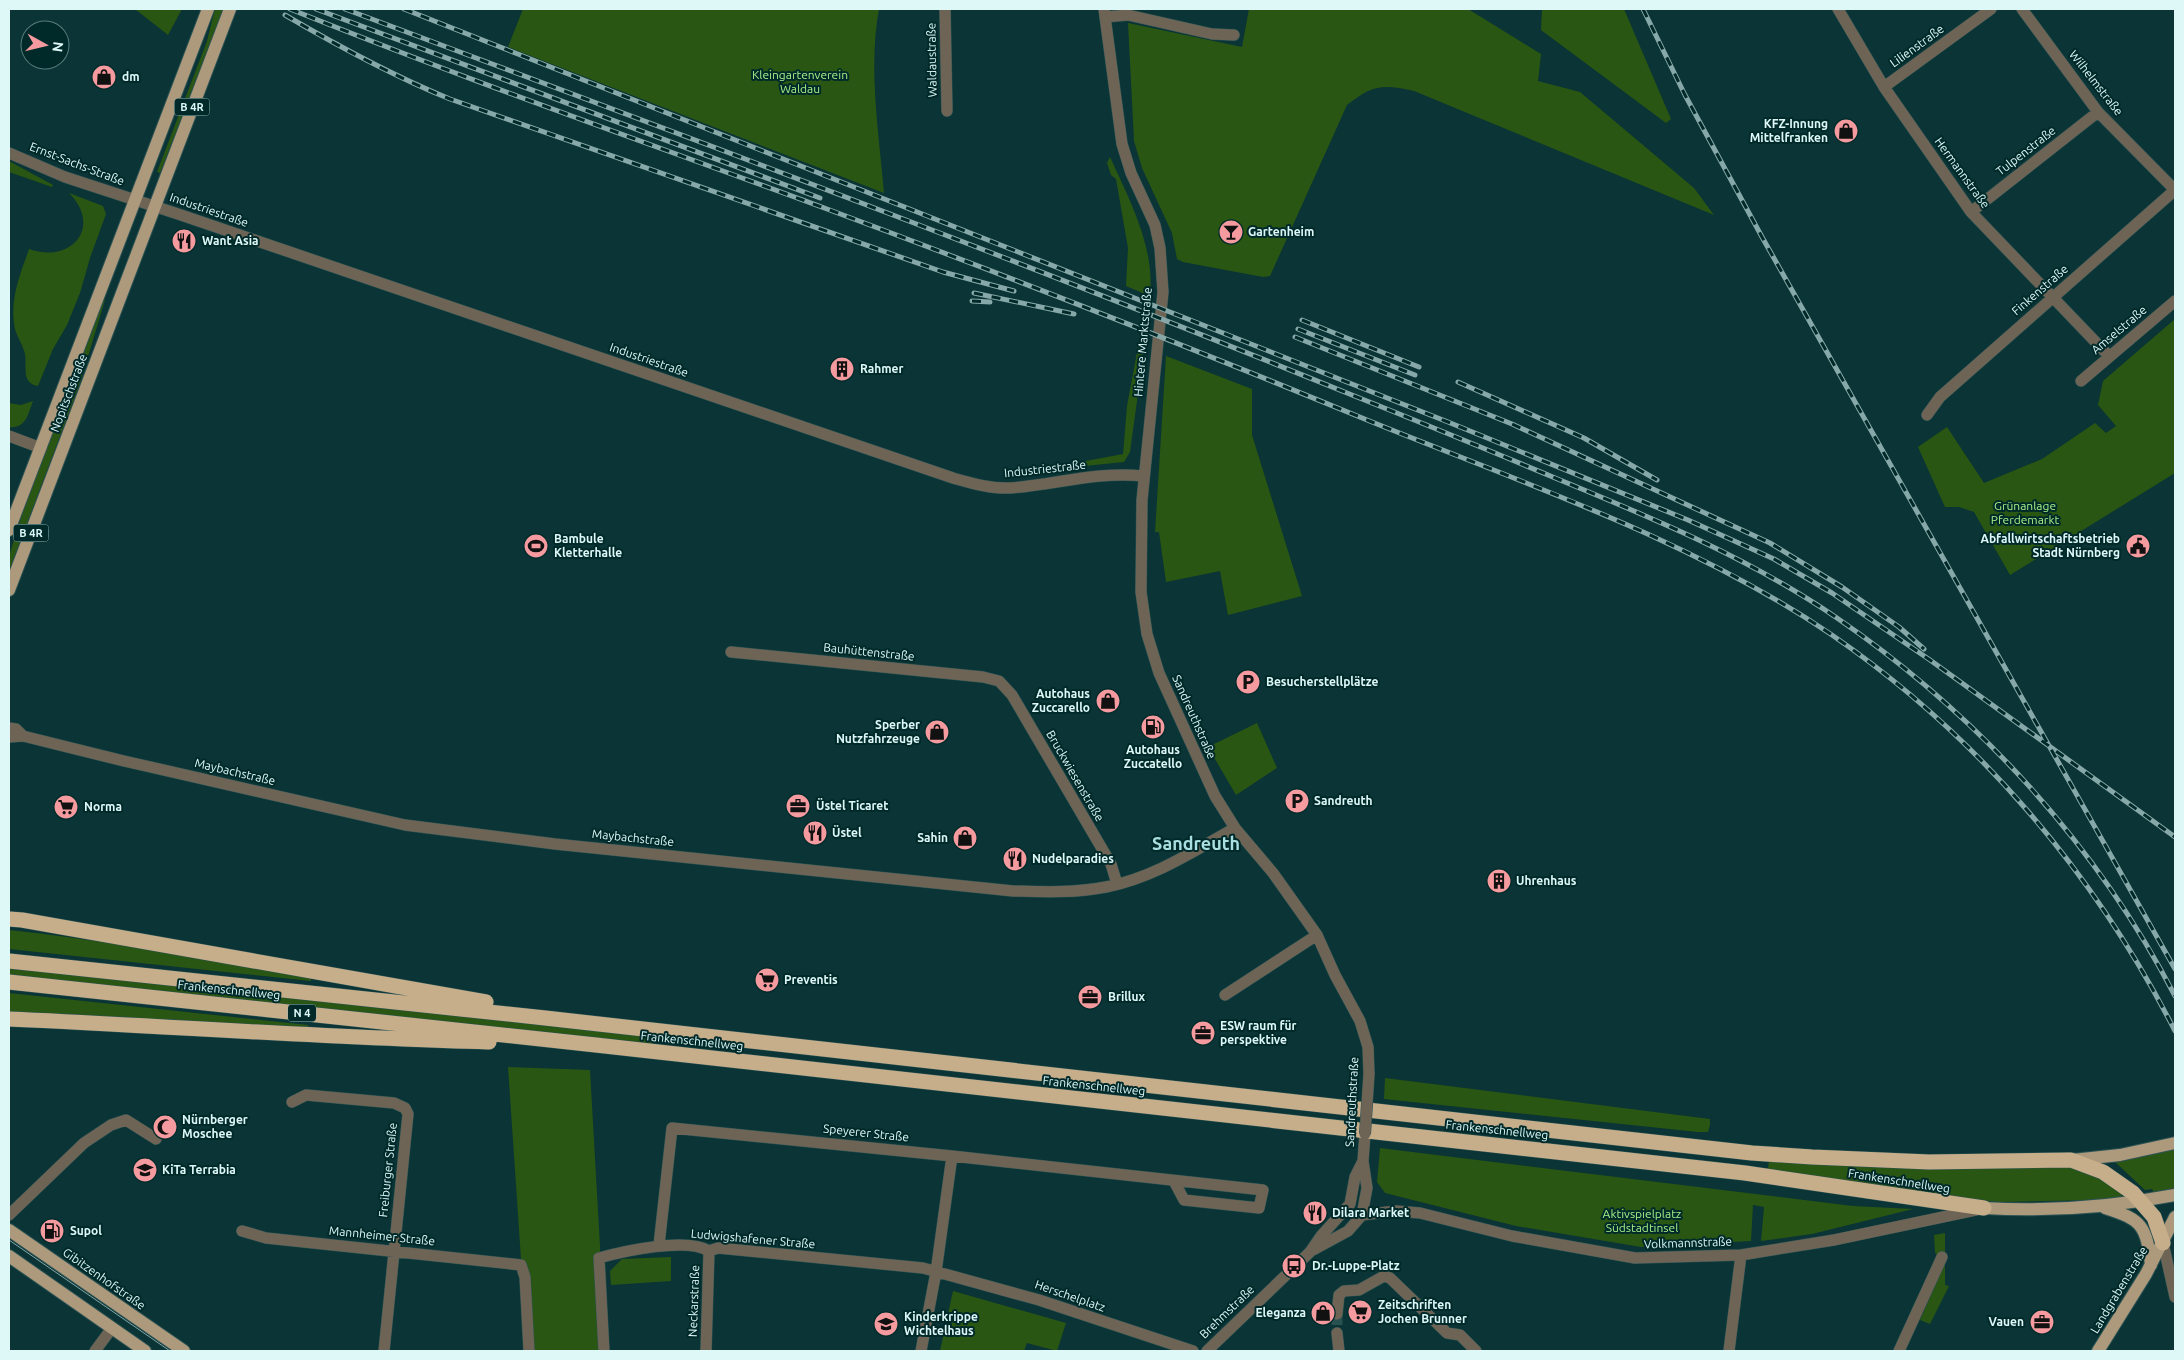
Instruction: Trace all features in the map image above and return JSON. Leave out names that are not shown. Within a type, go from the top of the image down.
[{"type":"highway","points":[[11,918],[518,1007],[588,1022]]},
{"type":"highway","name":"Frankenschnellweg","points":[[9,961],[588,1022],[1752,1152],[1812,1157],[1929,1162],[2071,1160]]},
{"type":"highway","name":"Frankenschnellweg","points":[[9,982],[596,1045],[1745,1173],[1984,1208]]},
{"type":"highway","points":[[9,1019],[168,1026],[339,1037],[596,1045]]},
{"type":"highway","points":[[2071,1160],[2109,1175],[2121,1182],[2142,1201],[2157,1224],[2163,1243]]},
{"type":"main road","name":"Nopitschstraße","points":[[9,530],[208,9]]},
{"type":"main road","name":"Nopitschstraße","points":[[9,590],[230,9]]},
{"type":"main road","points":[[98,298],[108,297],[116,310]]},
{"type":"main road","name":"Frankenschnellweg","points":[[2071,1160],[2120,1156],[2175,1143]]},
{"type":"main road","name":"Frankenschnellweg","points":[[1984,1208],[2033,1210],[2100,1207],[2175,1195]]},
{"type":"main road","points":[[2100,1207],[2126,1216],[2140,1226],[2147,1239],[2151,1265]]},
{"type":"main road","name":"Landgrabenstraße","points":[[2098,1351],[2151,1265],[2175,1217]]},
{"type":"main road","name":"Gibitzenhofstraße","points":[[9,1230],[184,1351]]},
{"type":"main road","points":[[9,1256],[145,1351]]},
{"type":"street","name":"Waldaustraße","points":[[945,9],[947,111]]},
{"type":"street","name":"Hermannstraße","points":[[1838,9],[1884,88],[1971,212],[2109,356]]},
{"type":"street","name":"Lilienstraße","points":[[1884,88],[1991,9]]},
{"type":"street","name":"Wilhelmstraße","points":[[2022,9],[2098,112],[2175,190]]},
{"type":"street","points":[[1104,13],[1128,14],[1212,34],[1234,35]]},
{"type":"street","name":"Hintere Marktstraße","points":[[1104,13],[1122,144],[1131,173],[1155,225],[1160,248],[1163,292],[1143,476]]},
{"type":"street","name":"Tulpenstraße","points":[[1971,212],[2098,112]]},
{"type":"street","name":"Ernst-Sachs-Straße","points":[[9,153],[65,177],[135,200]]},
{"type":"street","name":"Finkenstraße","points":[[1927,415],[1940,397],[2175,190]]},
{"type":"street","points":[[135,200],[155,206]]},
{"type":"street","name":"Industriestraße","points":[[155,206],[953,478],[981,485],[1008,488],[1111,476],[1143,476]]},
{"type":"street","name":"Amselstraße","points":[[2081,381],[2175,301]]},
{"type":"street","points":[[9,436],[40,448]]},
{"type":"street","name":"Sandreuthstraße","points":[[1143,476],[1141,592],[1150,642],[1159,674],[1215,796],[1235,828],[1273,873],[1317,936],[1335,975],[1360,1021],[1368,1047],[1369,1074],[1363,1162],[1367,1188],[1362,1215]]},
{"type":"street","name":"Bauhüttenstraße","points":[[731,652],[983,677],[999,681],[1003,684]]},
{"type":"street","name":"Bruckwiesenstraße","points":[[1003,684],[1012,695],[1110,864],[1117,884]]},
{"type":"street","name":"Maybachstraße","points":[[9,728],[16,729],[23,736]]},
{"type":"street","name":"Maybachstraße","points":[[9,738],[23,736],[405,825],[555,844],[1014,891],[1052,893],[1117,884],[1148,874],[1182,859],[1235,828]]},
{"type":"street","points":[[1225,995],[1317,936]]},
{"type":"street","name":"Freiburger Straße","points":[[292,1102],[306,1095],[394,1103],[406,1108],[408,1114],[384,1351]]},
{"type":"street","points":[[9,1215],[84,1143],[112,1125],[126,1120],[156,1139]]},
{"type":"street","name":"Speyerer Straße","points":[[659,1246],[672,1128],[1263,1190],[1259,1208],[1184,1200],[1174,1181]]},
{"type":"street","points":[[921,1351],[936,1272],[952,1156]]},
{"type":"street","name":"Sandreuthstraße","points":[[1350,1204],[1355,1177],[1363,1162]]},
{"type":"street","points":[[1350,1204],[1362,1215],[1348,1231],[1310,1252],[1321,1236],[1350,1204]]},
{"type":"street","name":"Volkmannstraße","points":[[1362,1215],[1396,1211],[1420,1213],[1512,1236],[1635,1258],[1741,1255],[1834,1240],[1984,1208]]},
{"type":"street","name":"Mannheimer Straße","points":[[242,1231],[266,1238],[521,1265],[525,1277],[529,1351]]},
{"type":"street","points":[[2163,1243],[2175,1297]]},
{"type":"street","name":"Ludwigshafener Straße","points":[[604,1351],[599,1258],[659,1246],[703,1247],[710,1251],[718,1248],[923,1268],[936,1272]]},
{"type":"street","name":"Neckarstraße","points":[[706,1351],[710,1251]]},
{"type":"street","name":"Brehmstraße","points":[[1207,1351],[1310,1252]]},
{"type":"street","points":[[1728,1351],[1741,1255]]},
{"type":"street","points":[[1899,1351],[1942,1257]]},
{"type":"street","name":"Herschelplatz","points":[[936,1272],[1039,1300],[1193,1351]]},
{"type":"street","points":[[1337,1314],[1339,1295],[1344,1291],[1359,1290],[1384,1276],[1390,1278],[1398,1285],[1446,1333],[1460,1335],[1476,1351]]},
{"type":"street","points":[[95,1351],[112,1328]]},
{"type":"street","points":[[1337,1333],[1339,1351]]},
{"type":"green space","points":[[135,9],[182,9],[168,35]]},
{"type":"green space","points":[[215,9],[224,9],[160,173],[157,172],[207,41]]},
{"type":"green space","name":"Kleingartenverein Waldau","points":[[523,9],[879,9],[874,54],[874,77],[884,193],[508,47]]},
{"type":"green space","points":[[1249,9],[1468,9],[1541,54],[1538,81],[1580,92],[1694,188],[1714,215],[1414,91],[1385,87],[1364,93],[1347,105],[1270,276],[1263,277],[1183,262],[1177,259],[1172,233],[1142,168],[1134,141],[1128,23],[1242,47]]},
{"type":"green space","points":[[1542,9],[1624,9],[1671,119],[1666,123],[1541,30]]},
{"type":"green space","points":[[1110,157],[1133,207],[1145,242],[1151,278],[1150,296],[1126,286],[1128,248],[1116,179],[1111,175],[1107,163]]},
{"type":"green space","points":[[9,161],[53,185],[52,187],[9,172]]},
{"type":"green space","points":[[69,193],[103,206],[106,214],[80,293],[67,325],[53,349],[38,386],[29,382],[27,378],[25,354],[15,329],[14,298],[29,249],[44,252],[58,251],[69,247],[82,230],[83,218],[79,206]]},
{"type":"green space","points":[[105,300],[80,383],[9,571],[9,556],[24,508],[102,301]]},
{"type":"green space","name":"Grünanlage Pferdemarkt","points":[[2175,319],[2175,473],[2010,575],[1974,512],[1959,507],[1945,507],[1918,447],[1947,427],[1984,483],[2042,459],[2095,423],[2106,433],[2116,426],[2098,405],[2103,381]]},
{"type":"green space","points":[[1138,347],[1144,350],[1130,452],[1124,462],[1055,469],[1054,467],[1123,454],[1127,406]]},
{"type":"green space","points":[[1166,356],[1252,389],[1252,435],[1302,596],[1228,615],[1220,571],[1166,582],[1159,532],[1155,532]]},
{"type":"green space","points":[[33,401],[26,420],[19,426],[9,427],[9,403],[21,405]]},
{"type":"green space","points":[[1257,723],[1277,768],[1236,795],[1208,747]]},
{"type":"green space","points":[[9,930],[85,939],[198,957],[311,977],[311,981],[9,949]]},
{"type":"green space","points":[[9,968],[655,1037],[654,1045],[9,975]]},
{"type":"green space","points":[[9,993],[308,1025],[308,1027],[9,1013]]},
{"type":"green space","points":[[508,1067],[590,1070],[600,1246],[600,1351],[531,1351],[527,1266],[521,1259]]},
{"type":"green space","points":[[1385,1078],[1710,1119],[1710,1125],[1708,1132],[1698,1132],[1384,1099]]},
{"type":"green space","name":"Aktivspielplatz Südstadtinsel","points":[[1380,1148],[1853,1206],[1913,1209],[1812,1234],[1761,1241],[1764,1207],[1753,1205],[1751,1241],[1641,1247],[1516,1226],[1385,1193],[1377,1182]]},
{"type":"green space","points":[[2175,1148],[2175,1189],[2154,1193],[2152,1189],[2145,1190],[2114,1161],[2146,1156]]},
{"type":"green space","points":[[1769,1160],[1880,1166],[2066,1166],[2086,1171],[2124,1193],[2120,1197],[2096,1200],[1998,1202],[1928,1195],[1768,1169]]},
{"type":"green space","points":[[1945,1233],[1945,1285],[1949,1286],[1930,1324],[1920,1320],[1943,1268],[1935,1252],[1934,1235]]},
{"type":"green space","points":[[671,1257],[671,1281],[611,1285],[610,1271],[622,1259]]},
{"type":"green space","points":[[953,1291],[1066,1323],[1057,1351],[1027,1343],[1024,1351],[940,1351]]},
{"type":"tunnel","points":[[1337,1314],[1337,1333]]},
{"type":"tram line","points":[[9,1240],[170,1351]]},
{"type":"railway","points":[[290,9],[423,61],[827,209],[1101,313],[1608,516],[1723,570],[1778,601],[1832,635],[1886,675],[1936,717],[1984,763],[2029,812],[2070,863],[2108,917],[2143,973],[2175,1031]]},
{"type":"railway","points":[[316,9],[820,198]]},
{"type":"railway","points":[[345,9],[1102,295],[1456,437],[1667,525],[1771,577],[1837,618],[1889,656],[1938,696],[1985,740],[2029,786],[2071,835],[2109,887],[2144,940],[2175,996]]},
{"type":"railway","points":[[404,9],[1448,422],[1688,520],[1774,559],[1832,593],[1930,660],[2175,837]]},
{"type":"railway","points":[[1643,9],[1685,95],[1762,237],[2175,969]]},
{"type":"railway","points":[[285,15],[366,60],[450,99],[943,272],[1014,291]]},
{"type":"railway","points":[[974,293],[1074,314]]},
{"type":"railway","points":[[972,301],[990,302]]},
{"type":"railway","points":[[1302,320],[1419,367]]},
{"type":"railway","points":[[1298,329],[1415,375]]},
{"type":"railway","points":[[1295,337],[1512,424],[1770,543],[1842,587],[1899,627],[1924,649]]},
{"type":"railway","points":[[1458,382],[1584,438],[1657,480]]},
{"type":"place","name":"dm","points":[[104,77]]},
{"type":"place","name":"KFZ-Innung Mittelfranken","points":[[1846,131]]},
{"type":"place","name":"Gartenheim","points":[[1231,232]]},
{"type":"place","name":"Want Asia","points":[[184,241]]},
{"type":"place","name":"Rahmer","points":[[842,369]]},
{"type":"place","name":"Bambule Kletterhalle","points":[[536,546]]},
{"type":"place","name":"Abfallwirtschaftsbetrieb Stadt Nürnberg","points":[[2138,546]]},
{"type":"place","name":"Besucherstellplätze","points":[[1248,682]]},
{"type":"place","name":"Autohaus Zuccarello","points":[[1108,701]]},
{"type":"place","name":"Autohaus Zuccatello","points":[[1153,727]]},
{"type":"place","name":"Sperber Nutzfahrzeuge","points":[[937,732]]},
{"type":"place","name":"Sandreuth","points":[[1297,801]]},
{"type":"place","name":"Üstel Ticaret","points":[[798,806]]},
{"type":"place","name":"Norma","points":[[66,807]]},
{"type":"place","name":"Üstel","points":[[815,833]]},
{"type":"place","name":"Sahin","points":[[965,838]]},
{"type":"place","name":"Nudelparadies","points":[[1015,859]]},
{"type":"place","name":"Uhrenhaus","points":[[1499,881]]},
{"type":"place","name":"Preventis","points":[[767,980]]},
{"type":"place","name":"Brillux","points":[[1090,997]]},
{"type":"place","name":"ESW raum für perspektive","points":[[1203,1033]]},
{"type":"place","name":"Nürnberger Moschee","points":[[165,1127]]},
{"type":"place","name":"KiTa Terrabia","points":[[145,1170]]},
{"type":"place","name":"Dilara Market","points":[[1315,1213]]},
{"type":"place","name":"Supol","points":[[52,1231]]},
{"type":"place","name":"Dr.-Luppe-Platz","points":[[1294,1266]]},
{"type":"place","name":"Zeitschriften Jochen Brunner","points":[[1360,1312]]},
{"type":"place","name":"Eleganza","points":[[1323,1313]]},
{"type":"place","name":"Vauen","points":[[2042,1322]]},
{"type":"place","name":"Kinderkrippe Wichtelhaus","points":[[886,1324]]},
{"type":"district","name":"Sandreuth","points":[[1196,844]]}]
